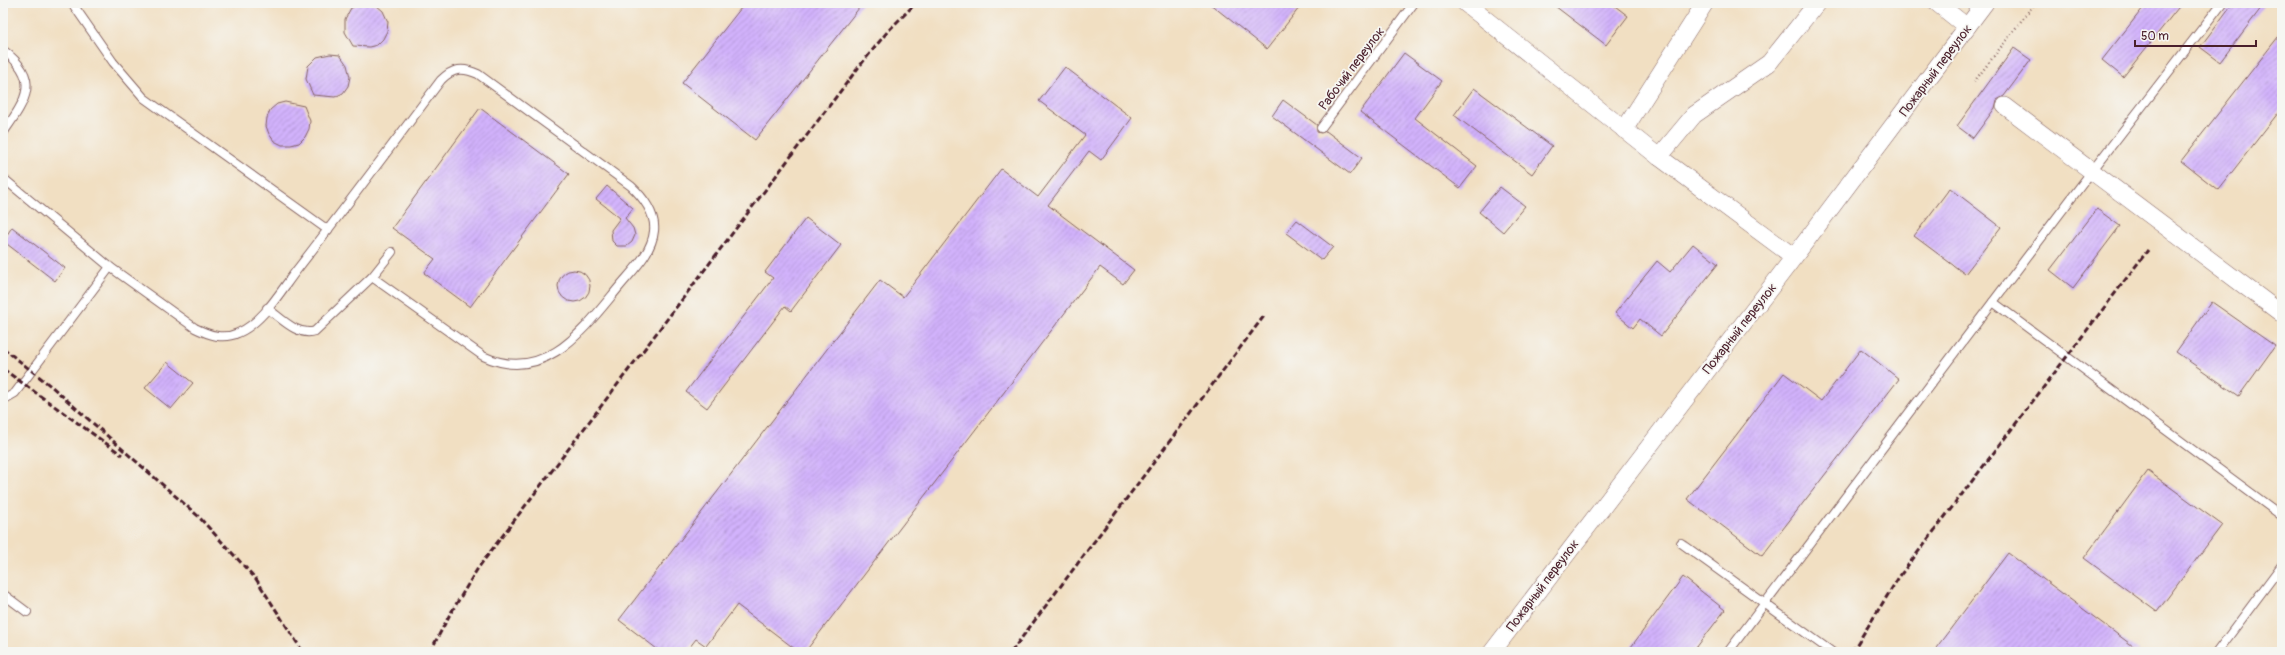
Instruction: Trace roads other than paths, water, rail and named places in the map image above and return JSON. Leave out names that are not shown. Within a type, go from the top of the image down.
[{"type":"street","points":[[1466,3],[1624,130],[1794,257]]},
{"type":"street","points":[[1624,130],[1704,3]]},
{"type":"street","points":[[1659,157],[1694,115],[1769,63],[1817,3]]},
{"type":"street","points":[[1937,3],[1967,27]]},
{"type":"street","name":"Пожарный переулок","points":[[1492,652],[1794,257],[1985,3]]},
{"type":"street","points":[[2005,106],[2282,314]]},
{"type":"lane","points":[[72,3],[113,62],[144,98],[328,230]]},
{"type":"lane","name":"Рабочий переулок","points":[[1321,128],[1414,3]]},
{"type":"lane","points":[[1728,652],[2092,171],[2222,3]]},
{"type":"lane","points":[[3,50],[21,66],[27,83],[27,95],[22,106],[3,133]]},
{"type":"lane","points":[[3,178],[110,267],[195,328],[207,334],[227,337],[238,334],[256,321],[328,230],[441,80],[449,72],[459,68],[468,69],[478,74],[631,186],[641,196],[652,217],[654,230],[652,241],[639,262],[580,333],[568,344],[538,360],[510,365],[497,362],[483,356],[372,277]]},
{"type":"lane","points":[[267,308],[298,330],[309,333],[316,331],[372,277],[392,252]]},
{"type":"lane","points":[[3,400],[15,393],[110,267]]},
{"type":"lane","points":[[1993,302],[2282,516]]},
{"type":"lane","points":[[1681,543],[1832,652]]},
{"type":"lane","points":[[2217,652],[2282,565]]},
{"type":"lane","points":[[3,594],[27,612]]},
{"type":"railway","points":[[430,652],[449,616],[478,568],[858,68],[888,31],[916,3]]},
{"type":"railway","points":[[1852,652],[1899,577],[2148,250]]},
{"type":"railway","points":[[1011,652],[1264,316]]},
{"type":"railway","points":[[3,348],[52,387],[198,516],[256,579],[303,652]]},
{"type":"railway","points":[[3,369],[122,455]]}]
